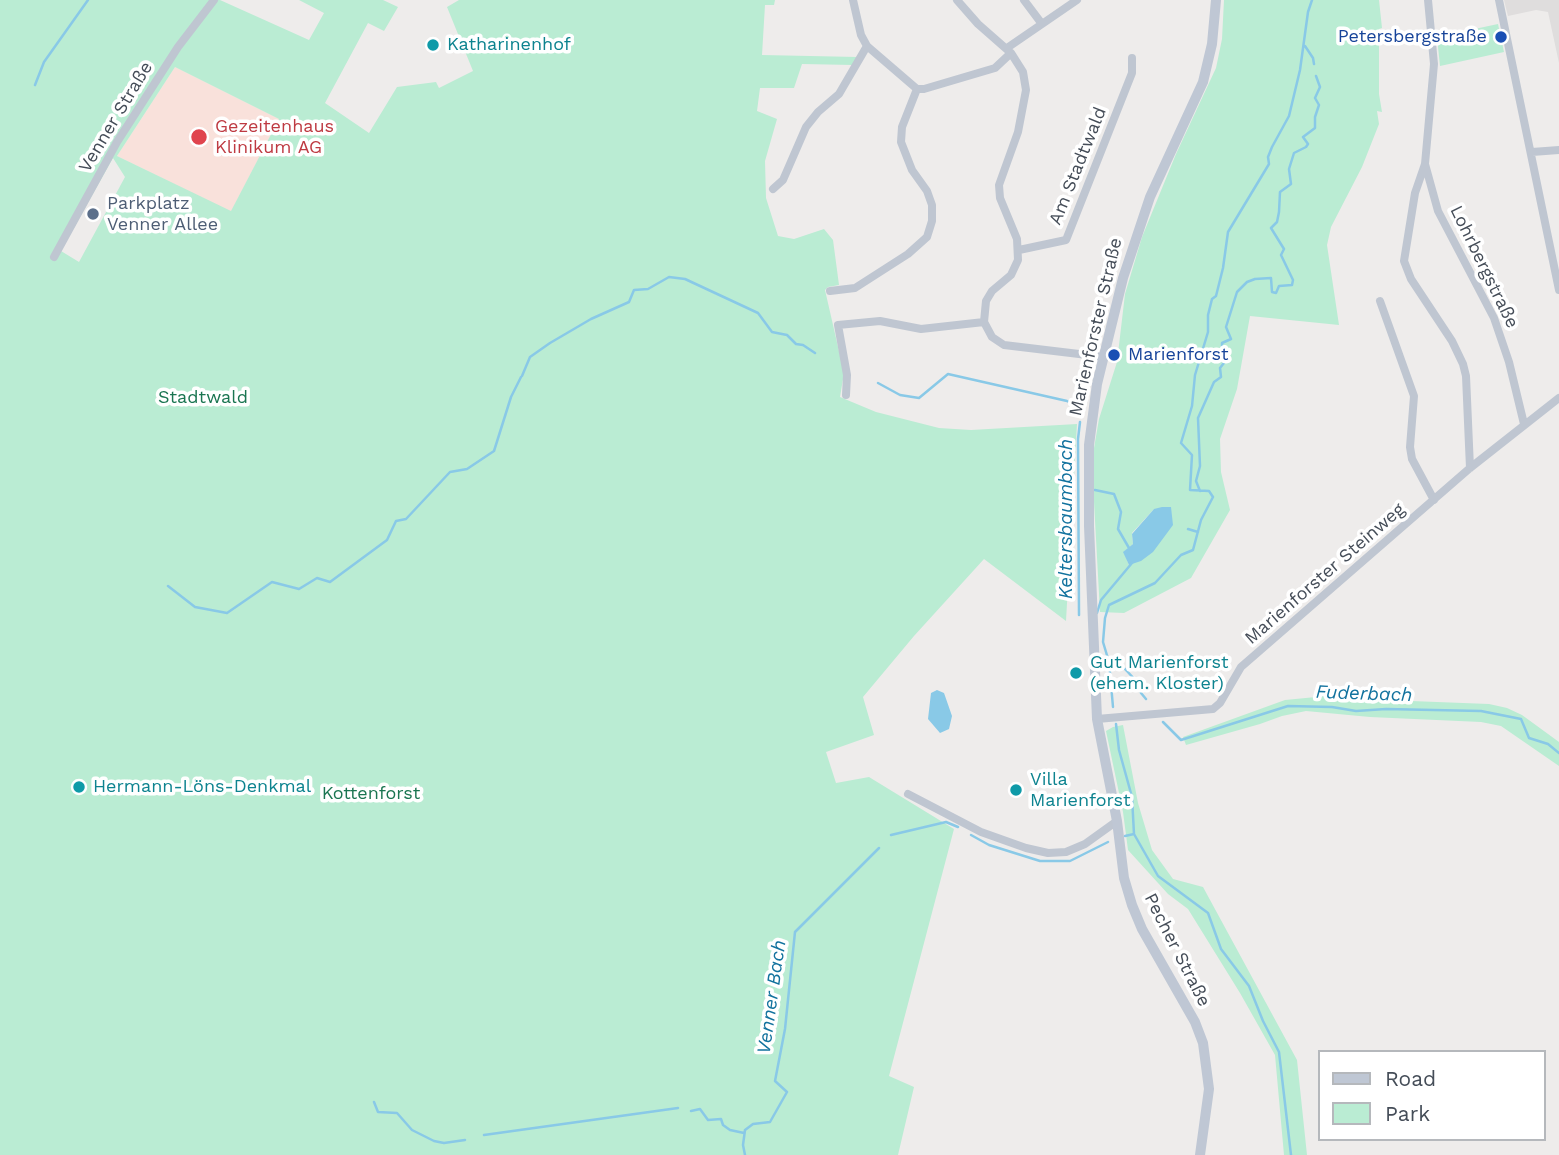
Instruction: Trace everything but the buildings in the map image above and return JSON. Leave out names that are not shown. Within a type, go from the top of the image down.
[{"type":"main road","name":"Marienforster Straße","points":[[1097,719],[1089,526],[1091,419],[1123,278],[1150,197],[1203,82],[1213,44],[1216,0]]},
{"type":"main road","name":"Pecher Straße","points":[[1097,719],[1124,878],[1132,905],[1142,929],[1195,1022],[1203,1043],[1209,1089],[1200,1155]]},
{"type":"street","name":"Venner Straße","points":[[54,257],[117,142],[178,47],[214,0]]},
{"type":"street","points":[[853,0],[861,35],[867,46],[917,89],[995,68],[1009,50],[1077,0]]},
{"type":"street","points":[[957,0],[978,24],[1009,50],[1023,72],[1026,90],[1018,132],[999,185],[1000,198],[1017,239],[1018,260],[1011,275],[986,301],[984,322],[992,337],[1004,345],[1104,356]]},
{"type":"street","points":[[1024,0],[1042,24]]},
{"type":"street","points":[[1428,0],[1434,64],[1425,164],[1415,193],[1404,261],[1411,279],[1452,341],[1463,364],[1466,376],[1470,468]]},
{"type":"street","points":[[1499,0],[1559,290]]},
{"type":"street","points":[[774,189],[783,180],[806,127],[817,112],[839,94],[867,46]]},
{"type":"street","name":"Am Stadtwald","points":[[1019,250],[1066,240],[1132,73],[1132,58]]},
{"type":"street","points":[[830,291],[855,288],[908,254],[927,237],[932,221],[932,205],[927,191],[912,170],[901,142],[902,127],[917,89]]},
{"type":"street","points":[[1532,152],[1559,150]]},
{"type":"street","name":"Lohrbergstraße","points":[[1425,164],[1438,211],[1494,318],[1509,362],[1524,425]]},
{"type":"street","points":[[1380,301],[1414,396],[1410,447],[1412,459],[1434,500]]},
{"type":"street","points":[[846,395],[847,375],[838,325],[880,321],[921,329],[984,322]]},
{"type":"street","name":"Marienforster Steinweg","points":[[1097,719],[1213,709],[1220,703],[1241,667],[1470,468],[1559,398]]},
{"type":"street","points":[[908,794],[981,832],[1048,853],[1066,852],[1085,845],[1116,821]]},
{"type":"shaded area","points":[[1504,0],[1559,0],[1559,63],[1548,12],[1536,10],[1508,16]]},
{"type":"shaded area","name":"Gezeitenhaus Klinikum AG","points":[[175,67],[279,119],[231,212],[117,156]]},
{"type":"green space","points":[[0,0],[220,0],[309,40],[324,13],[299,0],[383,0],[398,7],[384,31],[368,23],[325,103],[369,133],[397,87],[436,82],[439,88],[473,71],[447,7],[459,0],[775,0],[774,5],[765,5],[762,55],[858,57],[853,65],[802,64],[794,88],[760,88],[757,111],[777,119],[765,161],[766,198],[778,236],[794,239],[824,229],[833,240],[839,285],[825,290],[844,373],[840,397],[876,412],[939,428],[971,430],[1077,424],[1066,621],[984,559],[863,697],[874,735],[826,752],[836,783],[869,777],[954,829],[889,1076],[914,1087],[898,1155],[0,1155]],"holes":[[[175,67],[279,119],[231,211],[117,156]],[[113,158],[125,177],[79,262],[61,251]]]},
{"type":"green space","points":[[1224,0],[1379,0],[1382,28],[1379,29],[1379,94],[1382,112],[1377,111],[1379,124],[1362,167],[1331,227],[1327,245],[1339,325],[1250,316],[1237,389],[1220,439],[1221,472],[1230,510],[1191,578],[1124,613],[1100,612],[1094,448],[1099,419],[1117,362],[1125,294],[1142,237],[1176,154],[1216,68],[1222,39]],"holes":[[[1154,509],[1129,565],[1124,552],[1133,544],[1132,533]]]},
{"type":"green space","points":[[1498,24],[1504,52],[1440,66],[1437,37]]},
{"type":"green space","points":[[1347,694],[1385,700],[1489,704],[1507,708],[1522,715],[1559,742],[1559,766],[1501,726],[1481,722],[1306,711],[1186,745],[1183,737],[1285,700]]},
{"type":"green space","points":[[1123,725],[1138,803],[1152,850],[1173,879],[1203,887],[1297,1060],[1307,1155],[1284,1155],[1275,1055],[1240,993],[1188,909],[1168,894],[1128,850],[1106,731]]},
{"type":"water","points":[[1171,507],[1173,525],[1153,552],[1141,561],[1129,565],[1123,552],[1133,544],[1132,534],[1154,509]]},
{"type":"water","points":[[937,690],[944,693],[952,716],[949,729],[940,733],[928,719],[931,693]]},
{"type":"waterway","points":[[35,85],[44,62],[88,0]]},
{"type":"waterway","points":[[1113,707],[1109,662],[1103,642],[1109,605],[1155,583],[1181,555],[1193,550],[1201,520],[1213,497],[1209,491],[1190,490],[1192,455],[1181,443],[1192,406],[1195,375],[1208,332],[1208,315],[1223,268],[1228,232],[1269,164],[1268,157],[1272,147],[1289,116],[1312,0]]},
{"type":"waterway","points":[[1305,46],[1314,64]]},
{"type":"waterway","points":[[1200,491],[1196,481],[1200,466],[1198,418],[1214,382],[1221,377],[1220,368],[1227,359],[1229,352],[1222,347],[1222,343],[1231,339],[1226,327],[1237,292],[1247,282],[1255,279],[1271,278],[1272,292],[1276,293],[1279,286],[1292,285],[1293,280],[1281,255],[1284,249],[1271,228],[1277,222],[1280,192],[1291,184],[1289,169],[1294,153],[1306,147],[1308,144],[1303,137],[1315,128],[1319,105],[1315,98],[1320,87],[1316,76]]},
{"type":"waterway","name":"Keltersbaumbach","points":[[522,376],[530,357],[550,343],[591,319],[629,302],[634,290],[648,289],[669,277],[685,279],[758,313],[772,332],[787,335],[796,344],[815,353]]},
{"type":"waterway","name":"Keltersbaumbach","points":[[878,383],[900,395],[919,398],[948,374],[1067,401],[1082,409],[1081,417]]},
{"type":"waterway","name":"Keltersbaumbach","points":[[168,586],[195,607],[227,613],[272,582],[299,589],[317,578],[330,582],[387,540],[396,521],[406,519],[450,472],[467,469],[494,451],[511,397],[521,377]]},
{"type":"waterway","name":"Keltersbaumbach","points":[[1079,615],[1080,422]]},
{"type":"waterway","points":[[1095,490],[1114,494],[1121,512],[1118,529],[1129,548]]},
{"type":"waterway","name":"Keltersbaumbach","points":[[1188,529],[1198,532]]},
{"type":"waterway","name":"Keltersbaumbach","points":[[1097,613],[1101,600],[1132,563]]},
{"type":"waterway","name":"Fuderbach","points":[[1109,662],[1118,666]]},
{"type":"waterway","name":"Fuderbach","points":[[1124,668],[1141,686],[1141,693],[1146,699]]},
{"type":"waterway","name":"Fuderbach","points":[[1163,722],[1181,740],[1288,706],[1332,707],[1356,711],[1481,711],[1521,719],[1529,738],[1548,744],[1559,753]]},
{"type":"waterway","points":[[1116,724],[1119,750],[1132,797],[1134,834],[1158,876],[1208,913],[1221,949],[1249,986],[1279,1052],[1291,1155]]},
{"type":"waterway","name":"Venner Bach","points":[[891,835],[946,822],[958,827]]},
{"type":"waterway","name":"Venner Bach","points":[[1125,836],[1134,834]]},
{"type":"waterway","name":"Venner Bach","points":[[971,835],[989,845],[1040,861],[1070,861],[1108,842]]},
{"type":"waterway","name":"Venner Bach","points":[[745,1155],[745,1130],[753,1124],[770,1122],[787,1092],[775,1081],[785,1029],[795,932],[879,848]]},
{"type":"waterway","points":[[374,1102],[378,1112],[397,1113],[412,1130],[434,1141],[444,1143],[465,1140]]},
{"type":"waterway","points":[[484,1135],[678,1108]]},
{"type":"waterway","points":[[691,1111],[700,1109],[708,1120],[721,1119],[723,1125],[730,1130],[744,1133]]},
{"type":"place","name":"Petersbergstraße","points":[[1501,37]]},
{"type":"place","name":"Katharinenhof","points":[[433,45]]},
{"type":"place","name":"Gezeitenhaus Klinikum AG","points":[[199,137]]},
{"type":"place","name":"Parkplatz Venner Allee","points":[[93,214]]},
{"type":"place","name":"Marienforst","points":[[1114,355]]},
{"type":"place","name":"Gut Marienforst (ehem. Kloster)","points":[[1076,673]]},
{"type":"place","name":"Hermann-Löns-Denkmal","points":[[79,787]]},
{"type":"place","name":"Villa Marienforst","points":[[1016,790]]},
{"type":"park label","name":"Stadtwald","points":[[203,398]]},
{"type":"park label","name":"Kottenforst","points":[[371,794]]}]
